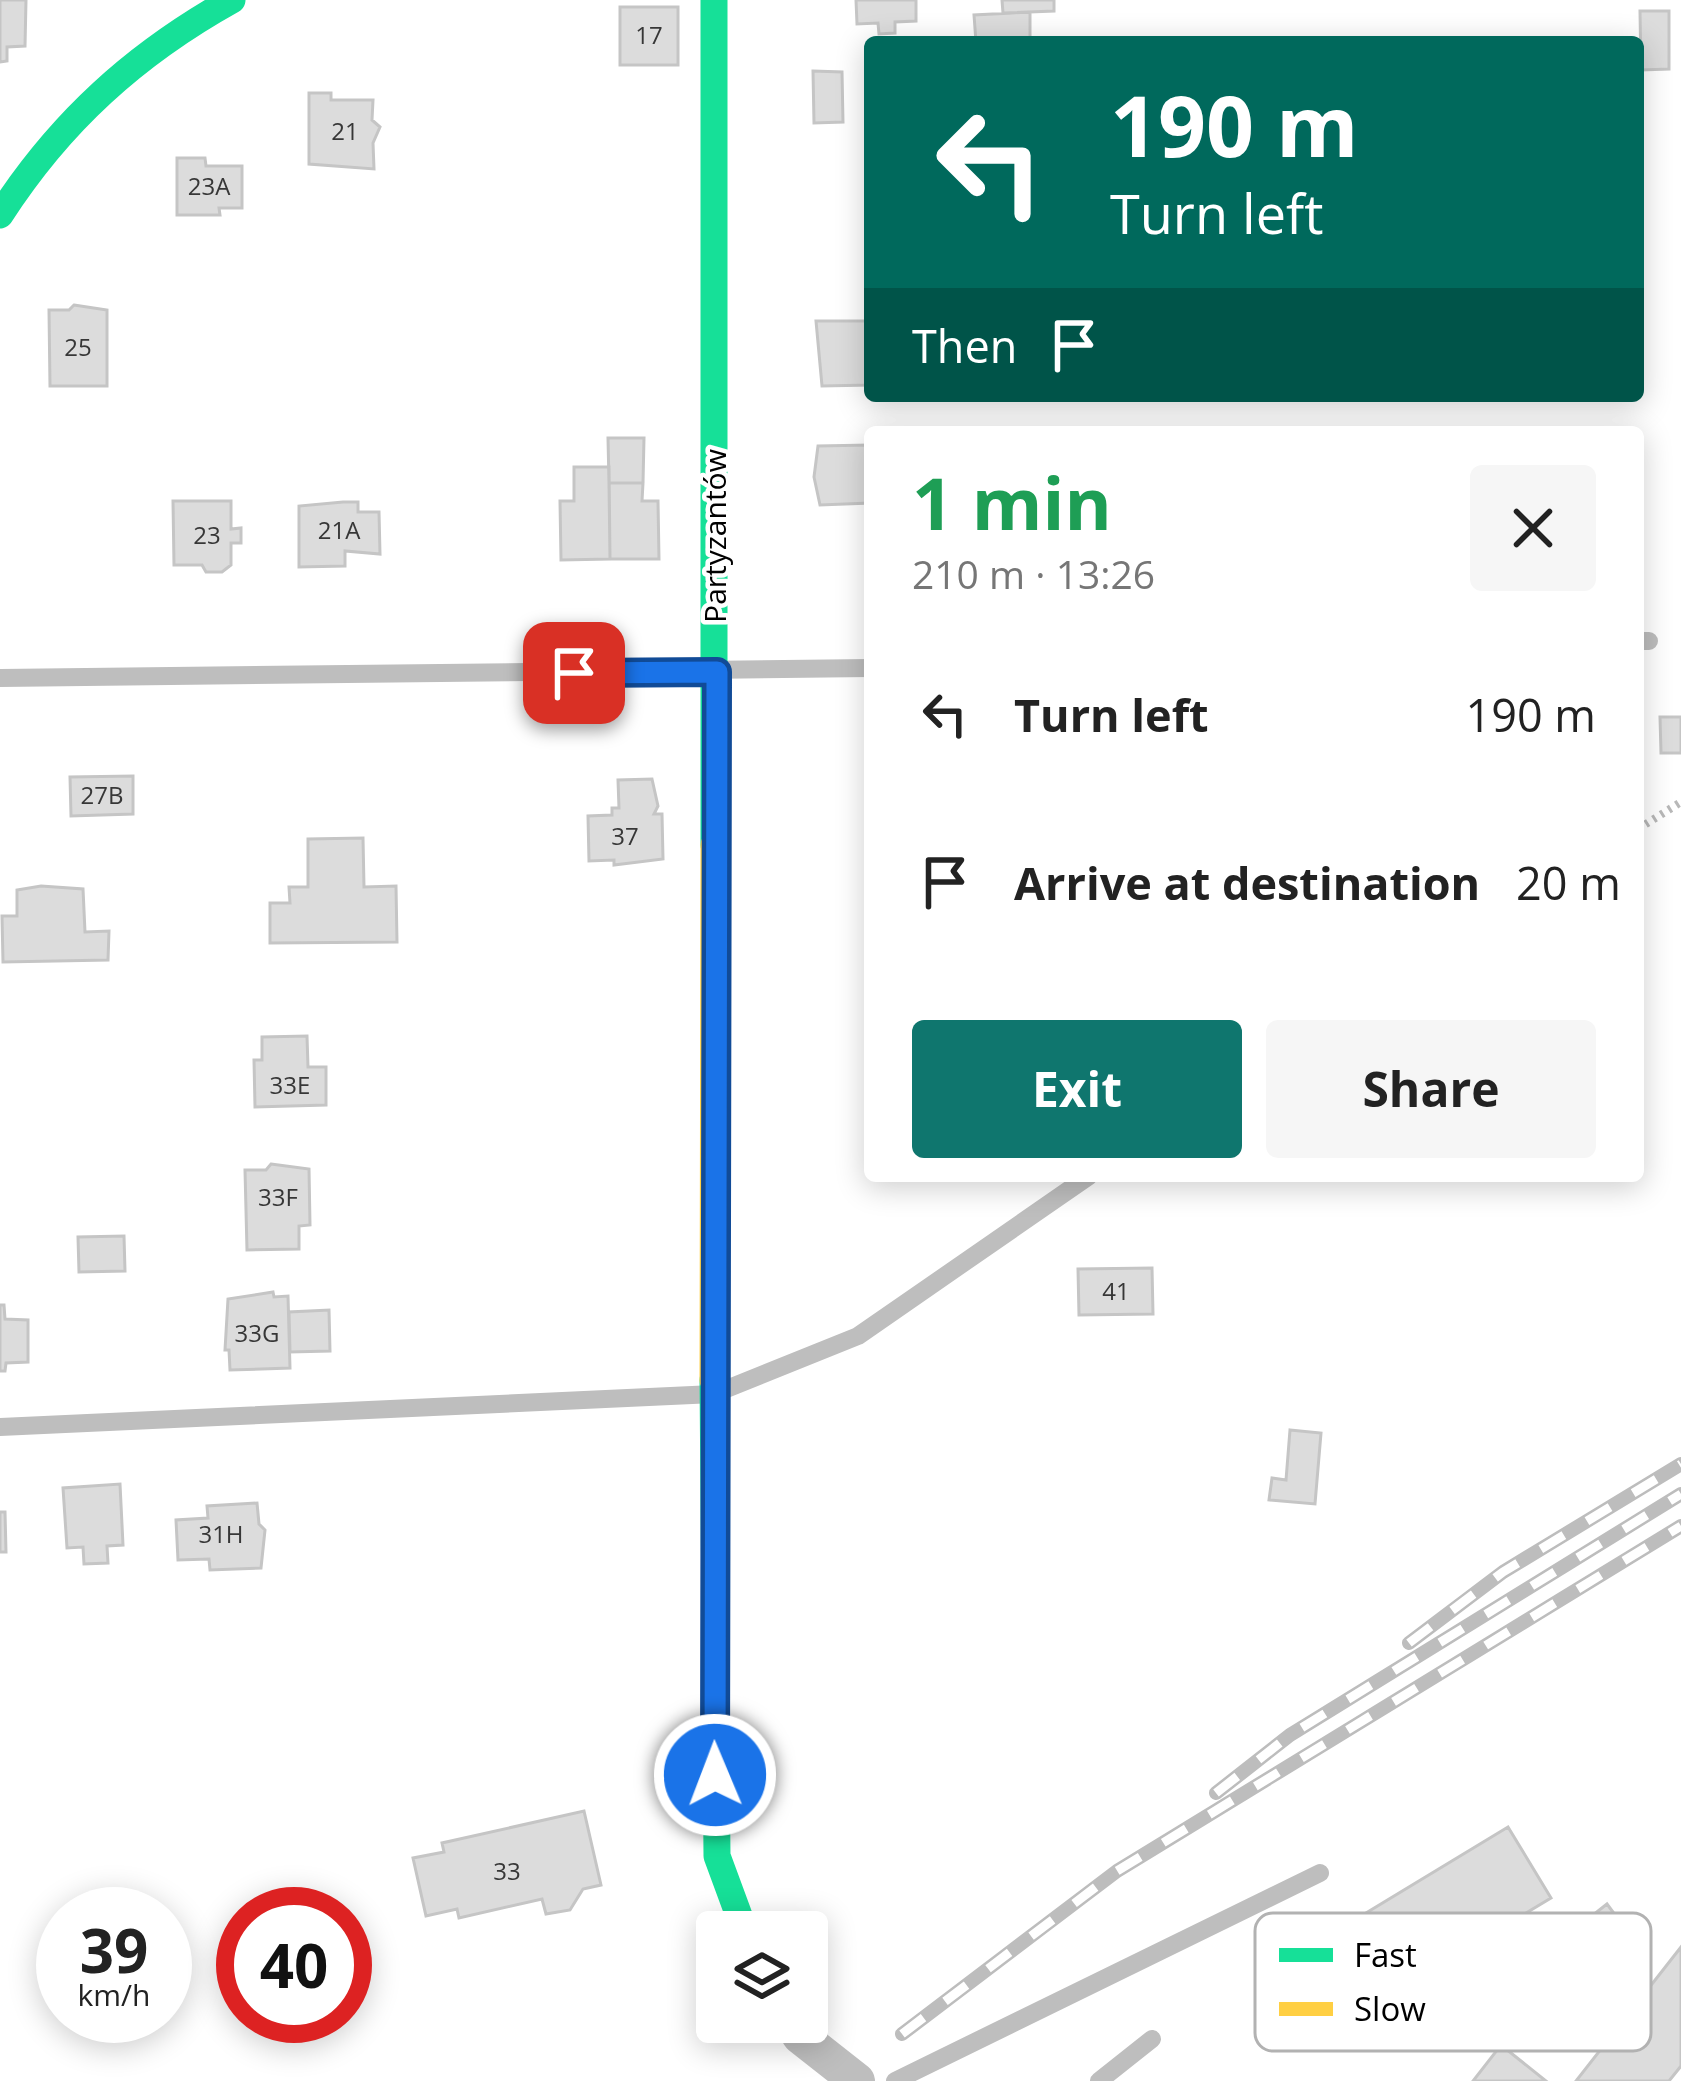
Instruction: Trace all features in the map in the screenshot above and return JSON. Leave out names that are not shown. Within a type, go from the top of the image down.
[{"type":"street","points":[[0,215],[26,172],[88,101],[148,50],[232,0]]},
{"type":"street","name":"Partyzantów","points":[[714,0],[717,1856],[737,1911]]},
{"type":"street","points":[[809,2043],[856,2081]]},
{"type":"lane","points":[[0,678],[864,668]]},
{"type":"lane","points":[[0,1427],[714,1394],[858,1336],[1080,1182]]},
{"type":"lane","points":[[895,2081],[1319,1873]]},
{"type":"lane","points":[[1099,2081],[1152,2039]]},
{"type":"path","points":[[1644,825],[1681,802]]},
{"type":"building","points":[[0,0],[26,0],[25,46],[7,47],[7,61],[0,62]]},
{"type":"building","points":[[856,0],[916,0],[916,21],[895,22],[895,33],[879,34],[878,23],[857,24]]},
{"type":"building","points":[[1002,0],[1054,0],[1054,11],[1003,13]]},
{"type":"building","points":[[620,7],[678,7],[678,65],[620,65]]},
{"type":"building","points":[[1640,11],[1669,11],[1669,69],[1644,70]]},
{"type":"building","points":[[1030,12],[1030,36],[976,36],[974,15]]},
{"type":"building","points":[[813,71],[842,72],[843,122],[814,123]]},
{"type":"building","points":[[309,93],[331,93],[331,100],[373,100],[372,120],[380,127],[373,143],[374,169],[309,164]]},
{"type":"building","points":[[177,158],[205,158],[206,166],[242,166],[242,208],[219,208],[220,215],[177,215]]},
{"type":"building","points":[[74,305],[107,310],[107,386],[50,386],[49,310],[69,310]]},
{"type":"building","points":[[816,321],[864,321],[864,385],[822,386]]},
{"type":"building","points":[[608,438],[644,438],[643,483],[609,483]]},
{"type":"building","points":[[864,445],[864,503],[820,505],[814,477],[818,446]]},
{"type":"building","points":[[574,467],[609,467],[610,559],[561,560],[560,501],[574,501]]},
{"type":"building","points":[[609,483],[643,483],[642,501],[658,501],[659,559],[610,559]]},
{"type":"building","points":[[173,501],[231,501],[231,529],[241,528],[241,543],[231,543],[231,565],[222,572],[206,572],[202,565],[174,565]]},
{"type":"building","points":[[358,502],[358,512],[379,512],[380,554],[345,551],[345,566],[299,567],[299,506]]},
{"type":"building","points":[[1660,717],[1681,717],[1681,753],[1661,753]]},
{"type":"building","points":[[133,776],[133,814],[71,816],[70,777]]},
{"type":"building","points":[[652,779],[658,806],[654,814],[662,814],[663,859],[614,865],[614,860],[589,861],[588,816],[612,815],[612,808],[619,808],[618,780]]},
{"type":"building","points":[[363,838],[364,887],[396,886],[397,942],[270,943],[270,903],[290,903],[289,887],[308,887],[308,839]]},
{"type":"building","points":[[41,886],[83,889],[85,932],[109,931],[108,960],[3,962],[2,916],[17,916],[17,890]]},
{"type":"building","points":[[307,1036],[308,1067],[326,1067],[326,1105],[255,1107],[254,1060],[262,1060],[262,1037]]},
{"type":"building","points":[[271,1164],[309,1169],[310,1225],[299,1226],[299,1249],[247,1250],[245,1170],[266,1170]]},
{"type":"building","points":[[124,1236],[125,1271],[79,1272],[78,1237]]},
{"type":"building","points":[[1152,1268],[1153,1314],[1079,1315],[1078,1269]]},
{"type":"building","points":[[273,1292],[274,1297],[288,1296],[290,1368],[230,1370],[229,1350],[225,1350],[228,1299]]},
{"type":"building","points":[[0,1305],[4,1305],[5,1319],[28,1320],[28,1362],[6,1363],[5,1371],[0,1371]]},
{"type":"building","points":[[329,1310],[330,1351],[290,1352],[289,1312]]},
{"type":"building","points":[[1290,1430],[1321,1433],[1315,1504],[1269,1500],[1272,1478],[1286,1480]]},
{"type":"building","points":[[120,1484],[123,1545],[107,1546],[108,1563],[84,1564],[83,1547],[67,1548],[63,1488]]},
{"type":"building","points":[[257,1503],[259,1524],[265,1530],[261,1568],[210,1570],[209,1559],[178,1560],[176,1520],[208,1518],[207,1506]]},
{"type":"building","points":[[0,1512],[5,1512],[6,1552],[0,1552]]},
{"type":"building","points":[[584,1811],[601,1885],[583,1889],[570,1910],[546,1914],[542,1899],[459,1918],[457,1909],[426,1916],[413,1858],[444,1852],[442,1843]]},
{"type":"building","points":[[1508,1827],[1551,1898],[1526,1913],[1366,1913]]},
{"type":"building","points":[[1681,1947],[1681,2066],[1669,2081],[1576,2081],[1600,2051],[1651,2051],[1651,1985]]},
{"type":"building","points":[[1496,2051],[1508,2051],[1546,2081],[1473,2081]]},
{"type":"railway","points":[[1409,1643],[1503,1572],[1681,1464]]},
{"type":"railway","points":[[1216,1793],[1290,1735],[1681,1494]]},
{"type":"railway","points":[[902,2034],[1117,1871],[1681,1526]]},
{"type":"traffic: fast","points":[[0,215],[48,150],[102,93],[163,43],[232,0]]},
{"type":"traffic: fast","points":[[714,0],[714,845]]},
{"type":"traffic: fast","points":[[713,1380],[717,1856],[737,1911]]},
{"type":"traffic: slow","points":[[713,1380],[714,845]]},
{"type":"route","points":[[574,673],[717,672],[715,1775]]}]
